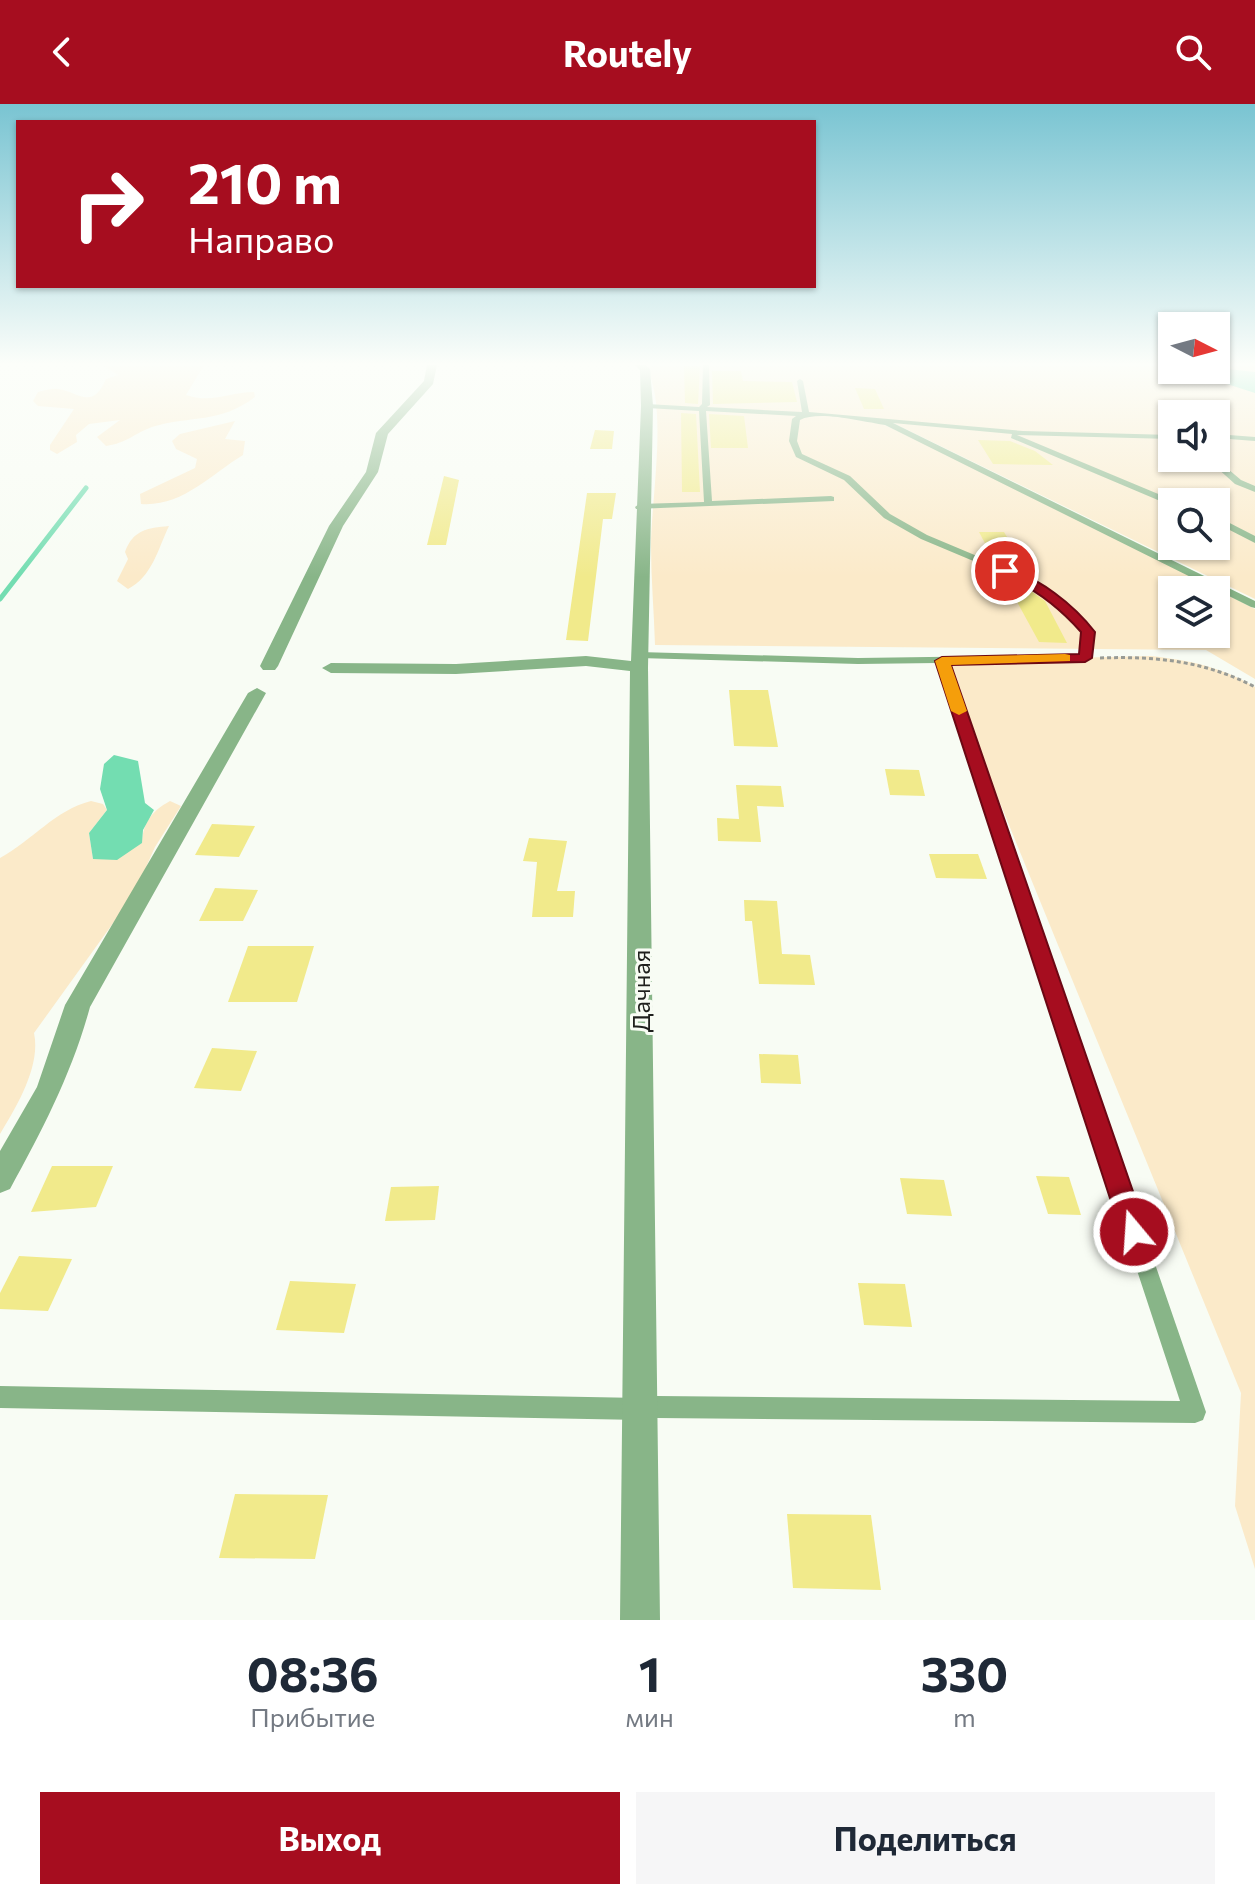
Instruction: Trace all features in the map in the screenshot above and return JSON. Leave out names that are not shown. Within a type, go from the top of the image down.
[{"type":"street","points":[[269,666],[336,526],[372,472],[381,436]]},
{"type":"street","points":[[331,668],[497,667],[586,660],[639,661],[634,573],[645,436]]},
{"type":"street","name":"Дачная","points":[[640,1620],[649,1408],[639,661],[646,436]]},
{"type":"street","points":[[0,1179],[47,1095],[62,1060],[78,1005],[257,693]]},
{"type":"lane","points":[[704,436],[708,503]]},
{"type":"lane","points":[[639,661],[1085,658],[1088,632],[1070,612],[1029,581],[924,537],[887,516],[847,478],[799,455],[794,436]]},
{"type":"lane","points":[[908,436],[1255,605]]},
{"type":"lane","points":[[1014,436],[1158,497]]},
{"type":"lane","points":[[1116,436],[1158,437]]},
{"type":"lane","points":[[1230,437],[1255,439]]},
{"type":"lane","points":[[1226,472],[1238,482],[1255,489]]},
{"type":"lane","points":[[639,507],[831,499]]},
{"type":"lane","points":[[1230,527],[1255,540]]},
{"type":"lane","points":[[0,1397],[649,1408],[1195,1412],[942,661]]},
{"type":"path","points":[[1085,658],[1151,656],[1194,660],[1233,674],[1255,687]]},
{"type":"shaded area","points":[[56,436],[76,436],[77,442],[57,454],[50,450]]},
{"type":"shaded area","points":[[99,436],[135,436],[106,446]]},
{"type":"shaded area","points":[[178,436],[227,436],[225,439],[245,441],[243,455],[195,488],[170,500],[141,504],[140,494],[195,468],[197,459],[176,449],[172,441]]},
{"type":"shaded area","points":[[657,436],[909,436],[1190,576],[1158,576],[1158,648],[1230,648],[1230,596],[1255,609],[1255,679],[1206,650],[655,645],[651,546]]},
{"type":"shaded area","points":[[919,436],[1158,436],[1158,472],[1230,472],[1230,436],[1255,436],[1255,599],[1230,587],[1230,576],[1208,576],[1175,560],[1230,560],[1230,488],[1158,488],[1158,552]]},
{"type":"shaded area","points":[[169,526],[143,577],[128,589],[117,581],[128,559],[125,552],[132,539],[148,529]]},
{"type":"shaded area","points":[[1151,656],[1204,666],[1230,674],[1255,687],[1255,1569],[1235,1506],[1241,1393],[942,661]]},
{"type":"shaded area","points":[[114,755],[138,761],[145,803],[154,810],[143,830],[142,843],[117,860],[93,859],[89,833],[107,810],[100,789],[104,764]]},
{"type":"shaded area","points":[[91,801],[103,804],[107,810],[89,833],[93,859],[142,843],[144,829],[153,813],[170,801],[181,806],[155,847],[134,894],[34,1033],[31,1072],[0,1134],[0,858],[66,811]]},
{"type":"building","points":[[593,436],[613,436],[612,449],[590,449]]},
{"type":"building","points":[[681,436],[697,436],[700,492],[682,492]]},
{"type":"building","points":[[710,436],[746,436],[748,448],[711,448]]},
{"type":"building","points":[[978,440],[1010,441],[1035,451],[1053,465],[993,464]]},
{"type":"building","points":[[444,476],[459,480],[446,545],[427,545]]},
{"type":"building","points":[[587,493],[616,493],[612,519],[603,519],[588,641],[566,640]]},
{"type":"building","points":[[979,532],[1004,532],[1030,575],[994,560]]},
{"type":"building","points":[[977,569],[1024,586],[1045,601],[1067,643],[1039,642],[1010,589],[987,589]]},
{"type":"building","points":[[729,690],[768,690],[778,747],[734,746]]},
{"type":"building","points":[[885,769],[919,770],[925,796],[890,795]]},
{"type":"building","points":[[736,785],[781,786],[784,807],[757,806],[761,842],[718,841],[717,818],[739,819]]},
{"type":"building","points":[[212,824],[255,826],[239,857],[195,855]]},
{"type":"building","points":[[529,838],[567,841],[557,891],[575,891],[573,917],[532,917],[537,862],[523,861]]},
{"type":"building","points":[[929,854],[978,854],[987,879],[936,878]]},
{"type":"building","points":[[215,888],[258,890],[243,921],[199,921]]},
{"type":"building","points":[[744,900],[777,901],[782,954],[810,955],[815,985],[759,984],[752,921],[745,921]]},
{"type":"building","points":[[248,946],[314,946],[297,1002],[228,1002]]},
{"type":"building","points":[[212,1048],[257,1051],[241,1091],[194,1088]]},
{"type":"building","points":[[759,1054],[798,1055],[801,1084],[761,1083]]},
{"type":"building","points":[[52,1166],[113,1166],[96,1207],[31,1212]]},
{"type":"building","points":[[1036,1176],[1069,1177],[1081,1215],[1048,1214]]},
{"type":"building","points":[[900,1178],[944,1180],[952,1216],[907,1214]]},
{"type":"building","points":[[439,1186],[435,1220],[385,1221],[391,1187]]},
{"type":"building","points":[[19,1256],[72,1259],[48,1311],[0,1309],[0,1293]]},
{"type":"building","points":[[290,1281],[356,1284],[344,1333],[276,1330]]},
{"type":"building","points":[[858,1283],[905,1284],[912,1327],[864,1325]]},
{"type":"building","points":[[235,1494],[328,1495],[315,1559],[219,1558]]},
{"type":"building","points":[[787,1514],[871,1515],[881,1590],[793,1588]]},
{"type":"waterway","points":[[0,599],[86,488]]},
{"type":"slow traffic","points":[[959,711],[942,661],[1065,658]]},
{"type":"route","points":[[1005,571],[1029,581],[1070,612],[1088,632],[1085,658],[942,661],[1134,1232]]}]
